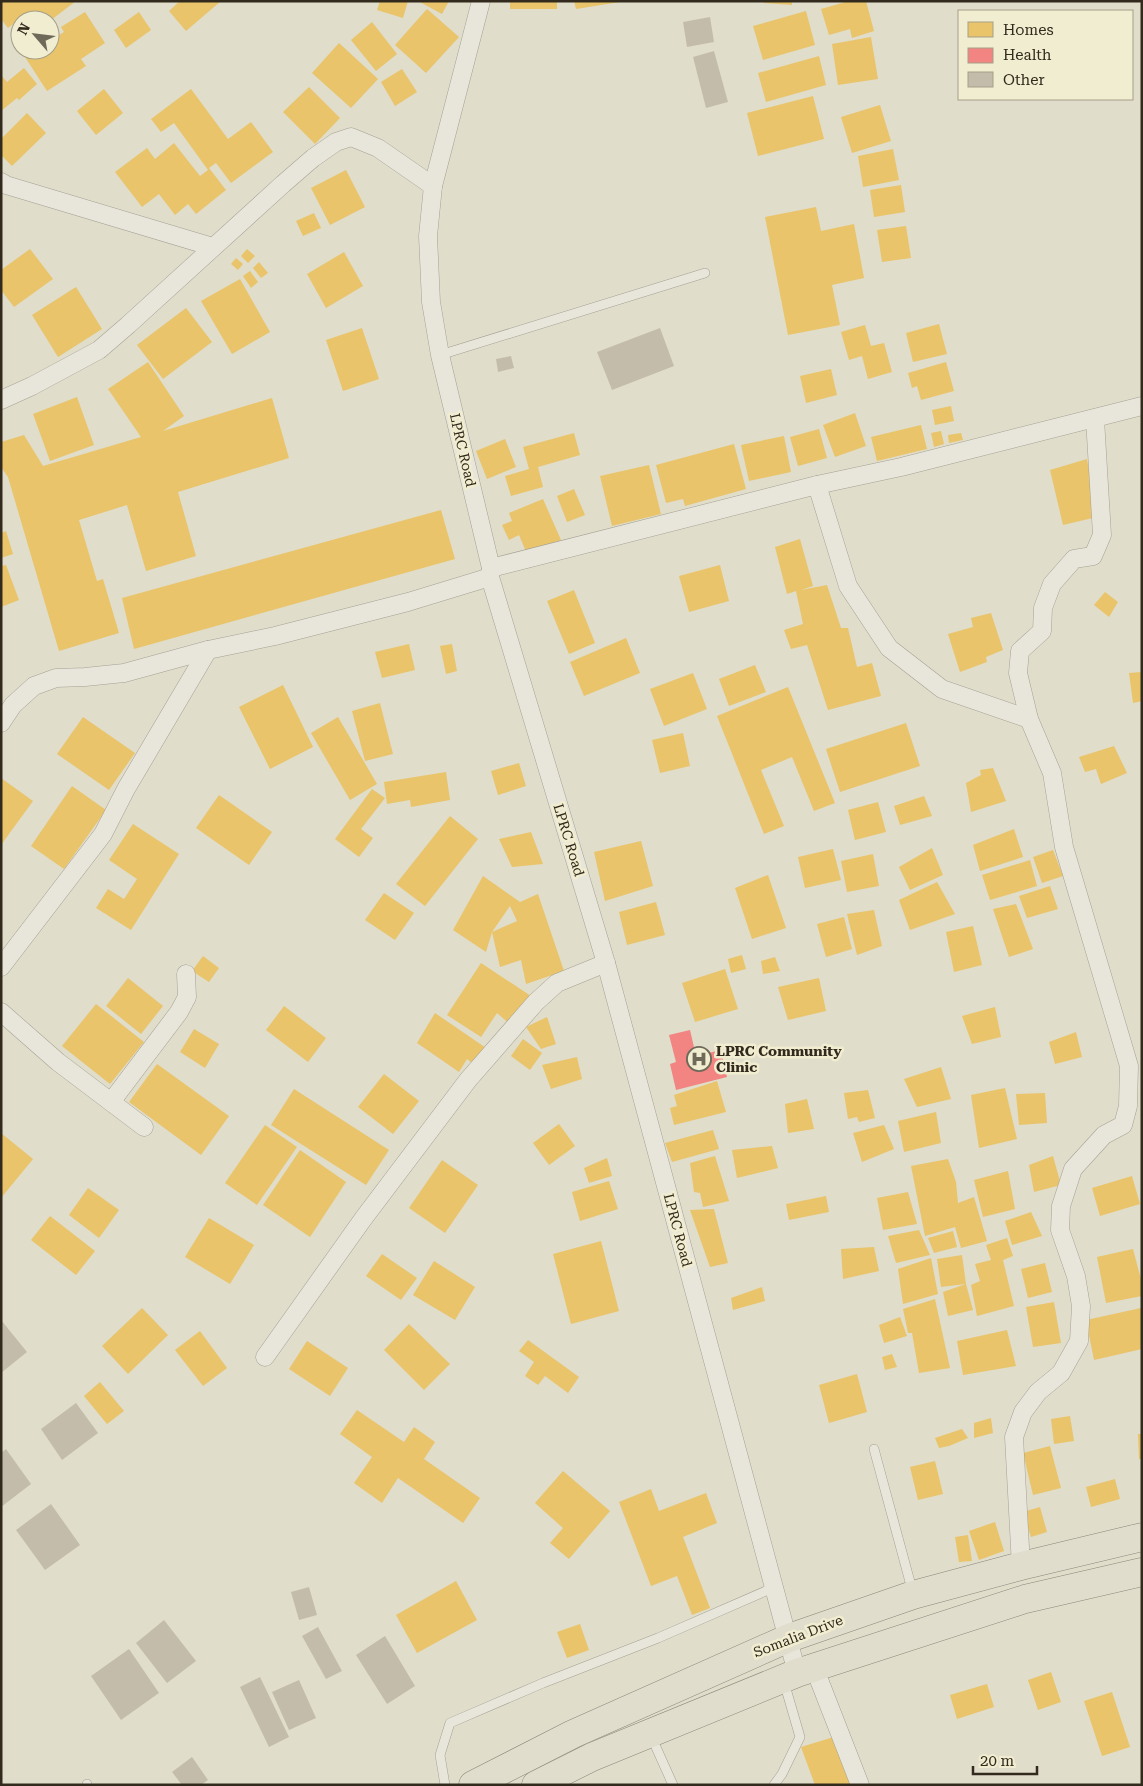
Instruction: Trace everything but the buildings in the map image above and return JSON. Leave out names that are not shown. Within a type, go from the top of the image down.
[{"type":"main road","name":"Somalia Drive","points":[[473,1785],[572,1734],[788,1638],[913,1595],[1021,1566],[1142,1537]]},
{"type":"main road","points":[[536,1785],[592,1757],[798,1673],[1024,1599],[1142,1572]]},
{"type":"street","name":"LPRC Road","points":[[481,1],[433,186],[428,236],[431,302],[440,355],[490,573],[606,962],[798,1673],[860,1785]]},
{"type":"street","points":[[1,400],[32,386],[98,350],[313,158],[346,137],[351,137],[378,148],[433,186]]},
{"type":"street","points":[[1,182],[213,247]]},
{"type":"street","points":[[1,723],[13,705],[34,686],[56,678],[124,673],[208,650],[275,636],[408,602],[490,573],[817,486],[901,467],[1142,406]]},
{"type":"street","points":[[1021,1566],[1014,1436],[1023,1412],[1038,1392],[1061,1373],[1079,1341],[1081,1306],[1076,1276],[1060,1230],[1061,1206],[1073,1169],[1104,1136],[1123,1125],[1128,1106],[1130,1066],[1064,847],[1052,773],[1029,719],[1018,673],[1020,651],[1042,631],[1043,608],[1052,584],[1074,559],[1093,556],[1102,536],[1095,419]]},
{"type":"street","points":[[817,486],[848,586],[889,648],[942,689],[1029,719]]},
{"type":"street","points":[[1,967],[103,834],[126,789],[208,650]]},
{"type":"street","points":[[265,1357],[363,1219],[468,1080],[536,1002],[557,983],[606,962]]},
{"type":"street","points":[[111,1102],[179,1012],[187,997],[186,974]]},
{"type":"street","points":[[1,1012],[58,1062],[144,1127]]},
{"type":"lane","points":[[440,355],[705,273]]},
{"type":"lane","points":[[874,1448],[913,1595]]},
{"type":"lane","points":[[444,1785],[440,1755],[450,1722],[658,1638],[775,1587]]},
{"type":"lane","points":[[774,1785],[782,1774],[800,1737],[798,1673]]},
{"type":"lane","points":[[650,1734],[673,1785]]},
{"type":"place","name":"LPRC Community Clinic","points":[[699,1059]]}]
